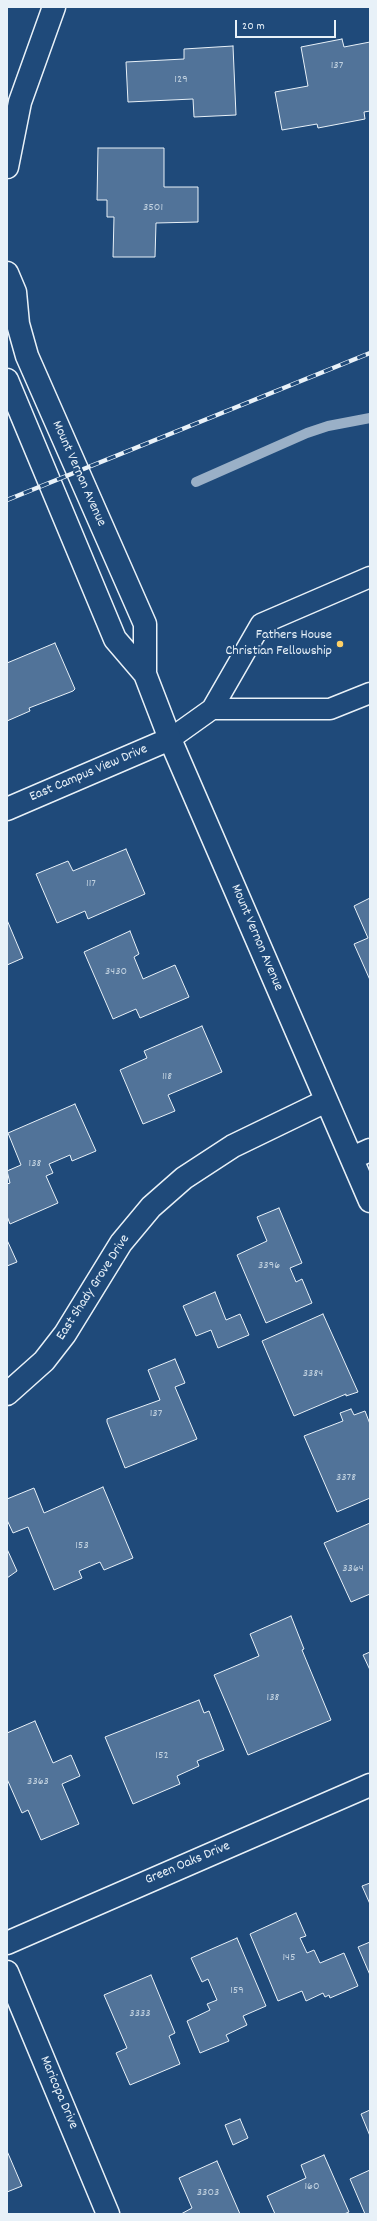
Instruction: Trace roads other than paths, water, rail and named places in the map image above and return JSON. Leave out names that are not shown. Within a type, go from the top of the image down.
[{"type":"street","points":[[7,167],[20,102],[54,7]]},
{"type":"street","name":"Mount Vernon Avenue","points":[[7,274],[15,292],[18,324],[27,356],[144,624],[145,674]]},
{"type":"street","name":"Mount Vernon Avenue","points":[[7,380],[115,639],[145,674],[170,739],[326,1101],[361,1154],[370,1201]]},
{"type":"street","name":"East Campus View Drive","points":[[7,809],[170,739]]},
{"type":"street","name":"East Shady Grove Drive","points":[[7,1394],[44,1362],[65,1334],[121,1243],[152,1207],[184,1178],[233,1146],[326,1101]]},
{"type":"street","name":"Green Oaks Drive","points":[[7,1943],[370,1785]]},
{"type":"street","name":"Maricopa Drive","points":[[7,1972],[108,2214]]},
{"type":"lane","points":[[170,739],[212,709],[261,624],[370,577]]},
{"type":"lane","points":[[212,709],[330,709],[370,693]]},
{"type":"waterway","points":[[196,482],[307,433],[328,426],[370,418]]},
{"type":"railway","points":[[7,500],[370,353]]},
{"type":"place","name":"Fathers House Christian Fellowship","points":[[340,644]]}]
